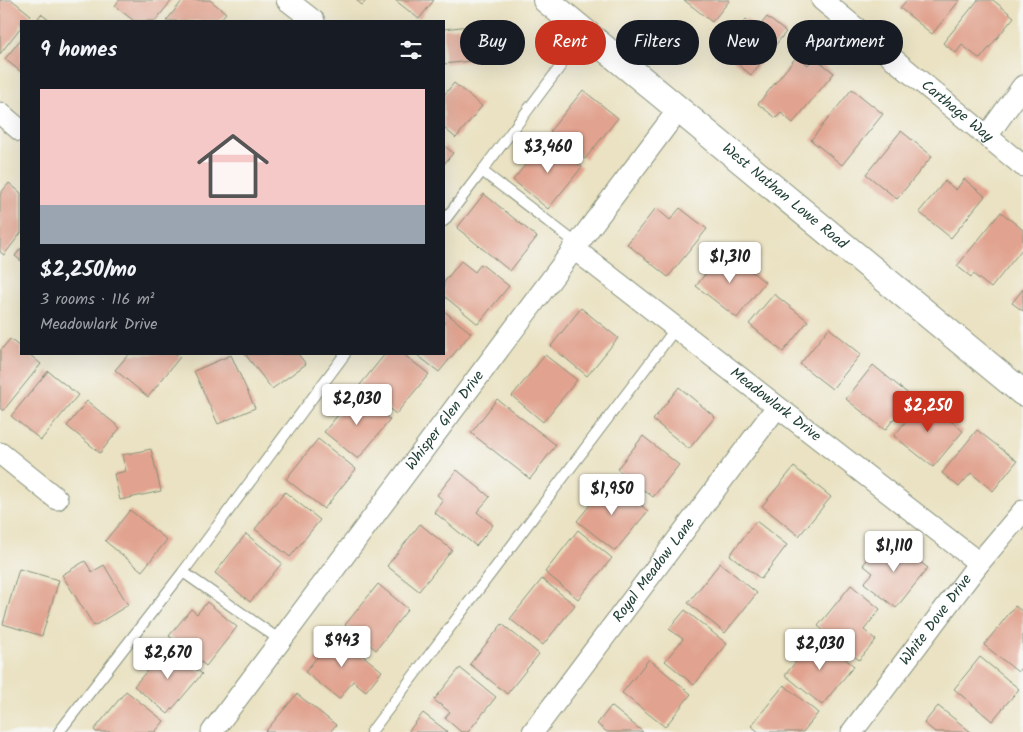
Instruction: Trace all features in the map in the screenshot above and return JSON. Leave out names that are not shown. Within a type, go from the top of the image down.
[{"type":"street","points":[[287,0],[313,20]]},
{"type":"street","name":"West Nathan Lowe Road","points":[[546,0],[1023,392]]},
{"type":"street","name":"Carthage Way","points":[[822,0],[1023,166]]},
{"type":"street","points":[[987,136],[1023,86]]},
{"type":"street","name":"Whisper Glen Drive","points":[[212,732],[574,246],[678,110]]},
{"type":"street","points":[[0,113],[20,130]]},
{"type":"street","name":"Meadowlark Drive","points":[[574,246],[676,328],[979,563]]},
{"type":"street","name":"Royal Meadow Lane","points":[[533,732],[777,407]]},
{"type":"street","points":[[0,453],[57,499]]},
{"type":"street","name":"White Dove Drive","points":[[852,732],[979,563],[1023,511]]},
{"type":"lane","points":[[445,220],[560,67]]},
{"type":"lane","points":[[482,170],[574,246]]},
{"type":"lane","points":[[371,732],[676,328]]},
{"type":"lane","points":[[59,732],[183,572],[344,355]]},
{"type":"lane","points":[[183,572],[280,640]]},
{"type":"building","points":[[0,0],[12,0],[31,15],[27,20],[20,20],[20,28],[0,54]]},
{"type":"building","points":[[119,0],[172,0],[156,20],[133,20],[115,6]]},
{"type":"building","points":[[183,0],[210,0],[226,13],[220,20],[167,20]]},
{"type":"building","points":[[356,0],[367,0],[362,5]]},
{"type":"building","points":[[395,0],[434,0],[419,19]]},
{"type":"building","points":[[684,0],[730,0],[714,20],[709,20]]},
{"type":"building","points":[[907,0],[960,0],[932,34],[900,8]]},
{"type":"building","points":[[978,0],[993,0],[1014,17],[980,59],[962,45],[956,53],[943,43]]},
{"type":"building","points":[[41,14],[49,20],[37,20]]},
{"type":"building","points":[[777,25],[786,32],[777,43]]},
{"type":"building","points":[[460,27],[460,62],[445,64],[445,29]]},
{"type":"building","points":[[20,40],[20,71],[5,59]]},
{"type":"building","points":[[739,65],[759,65],[751,75]]},
{"type":"building","points":[[790,65],[824,65],[834,73],[793,123],[781,113],[776,118],[758,104]]},
{"type":"building","points":[[454,83],[482,106],[456,138],[445,129],[445,94]]},
{"type":"building","points":[[852,89],[883,114],[842,165],[811,140]]},
{"type":"building","points":[[583,90],[618,118],[585,159],[550,131]]},
{"type":"building","points":[[901,131],[932,156],[897,199],[866,174]]},
{"type":"building","points":[[547,138],[582,167],[548,209],[513,180]]},
{"type":"building","points":[[445,146],[453,153],[445,163]]},
{"type":"building","points":[[964,179],[985,196],[951,238],[919,212],[945,181],[956,190]]},
{"type":"building","points":[[9,183],[20,192],[20,234],[4,255],[0,252],[0,194]]},
{"type":"building","points":[[484,194],[537,237],[510,271],[457,228]]},
{"type":"building","points":[[656,208],[670,220],[680,208],[707,229],[668,277],[627,244]]},
{"type":"building","points":[[1001,212],[1023,230],[1023,248],[991,288],[973,274],[971,277],[957,266]]},
{"type":"building","points":[[20,249],[20,260],[15,256]]},
{"type":"building","points":[[724,250],[765,282],[737,318],[696,286]]},
{"type":"building","points":[[461,261],[475,272],[481,264],[509,286],[478,324],[445,297],[445,281]]},
{"type":"building","points":[[1023,289],[1023,311],[1012,303]]},
{"type":"building","points":[[774,294],[808,321],[783,352],[749,324]]},
{"type":"building","points":[[581,308],[618,338],[587,376],[551,346]]},
{"type":"building","points":[[445,312],[471,333],[439,372],[417,355],[445,355]]},
{"type":"building","points":[[829,328],[861,354],[832,389],[800,364]]},
{"type":"building","points":[[10,339],[20,347],[20,355],[30,355],[41,364],[3,411],[0,408],[0,351]]},
{"type":"building","points":[[128,355],[177,355],[180,357],[148,397],[115,370]]},
{"type":"building","points":[[231,355],[255,408],[218,424],[194,371]]},
{"type":"building","points":[[246,355],[299,355],[306,364],[272,389]]},
{"type":"building","points":[[384,355],[404,355],[429,374],[396,414],[360,385]]},
{"type":"building","points":[[545,355],[577,380],[543,422],[512,396]]},
{"type":"building","points":[[873,365],[912,397],[885,430],[846,399]]},
{"type":"building","points":[[48,371],[78,395],[41,440],[11,416]]},
{"type":"building","points":[[679,387],[715,417],[689,449],[653,420]]},
{"type":"building","points":[[356,393],[390,420],[358,459],[324,432]]},
{"type":"building","points":[[497,399],[556,445],[530,479],[471,433]]},
{"type":"building","points":[[924,399],[963,431],[933,467],[894,436]]},
{"type":"building","points":[[87,401],[120,428],[100,453],[67,426]]},
{"type":"building","points":[[977,430],[1017,461],[993,491],[971,473],[959,487],[942,473]]},
{"type":"building","points":[[643,436],[679,465],[653,497],[617,469]]},
{"type":"building","points":[[318,439],[356,469],[324,509],[286,479]]},
{"type":"building","points":[[151,449],[161,491],[120,500],[114,474],[126,471],[122,455]]},
{"type":"building","points":[[794,467],[831,497],[799,536],[762,506]]},
{"type":"building","points":[[457,470],[490,497],[477,512],[493,525],[476,546],[434,512],[443,500],[437,495]]},
{"type":"building","points":[[610,480],[648,511],[615,551],[577,521]]},
{"type":"building","points":[[285,492],[320,520],[290,557],[255,529]]},
{"type":"building","points":[[130,510],[167,540],[142,571],[105,541]]},
{"type":"building","points":[[756,521],[787,545],[761,579],[730,555]]},
{"type":"building","points":[[420,524],[452,550],[419,591],[387,566]]},
{"type":"building","points":[[578,530],[612,558],[578,599],[545,572]]},
{"type":"building","points":[[246,534],[282,563],[250,602],[215,573]]},
{"type":"building","points":[[892,540],[928,568],[896,608],[864,583],[873,573],[863,565],[875,549],[881,554]]},
{"type":"building","points":[[85,561],[92,572],[104,565],[128,605],[94,626],[62,575]]},
{"type":"building","points":[[720,563],[757,593],[725,633],[688,603]]},
{"type":"building","points":[[19,569],[59,580],[42,636],[3,624]]},
{"type":"building","points":[[542,579],[575,605],[543,645],[510,619]]},
{"type":"building","points":[[378,584],[408,609],[376,650],[345,625]]},
{"type":"building","points":[[851,585],[880,609],[864,630],[876,640],[859,660],[818,626]]},
{"type":"building","points":[[207,602],[237,627],[206,666],[169,636],[191,609],[197,614]]},
{"type":"building","points":[[1015,606],[1023,612],[1023,665],[1018,672],[984,645]]},
{"type":"building","points":[[685,610],[727,644],[694,685],[665,661],[683,639],[669,629]]},
{"type":"building","points":[[502,624],[539,654],[507,694],[470,664]]},
{"type":"building","points":[[336,634],[382,671],[366,691],[353,681],[339,699],[305,672]]},
{"type":"building","points":[[817,636],[854,666],[822,705],[785,675]]},
{"type":"building","points":[[168,646],[202,674],[168,714],[134,686]]},
{"type":"building","points":[[980,657],[1019,689],[992,721],[954,689]]},
{"type":"building","points":[[649,659],[691,694],[665,727],[622,693]]},
{"type":"building","points":[[460,668],[496,697],[468,732],[461,732],[445,718],[450,712],[434,700]]},
{"type":"building","points":[[784,685],[818,713],[803,732],[759,732],[751,726]]},
{"type":"building","points":[[126,691],[164,721],[155,732],[96,732],[94,730]]},
{"type":"building","points":[[297,694],[336,725],[330,732],[265,732]]},
{"type":"building","points":[[611,706],[643,732],[607,732],[597,724]]},
{"type":"building","points":[[938,706],[971,732],[935,732],[924,723]]},
{"type":"building","points":[[423,713],[448,732],[408,732]]}]
